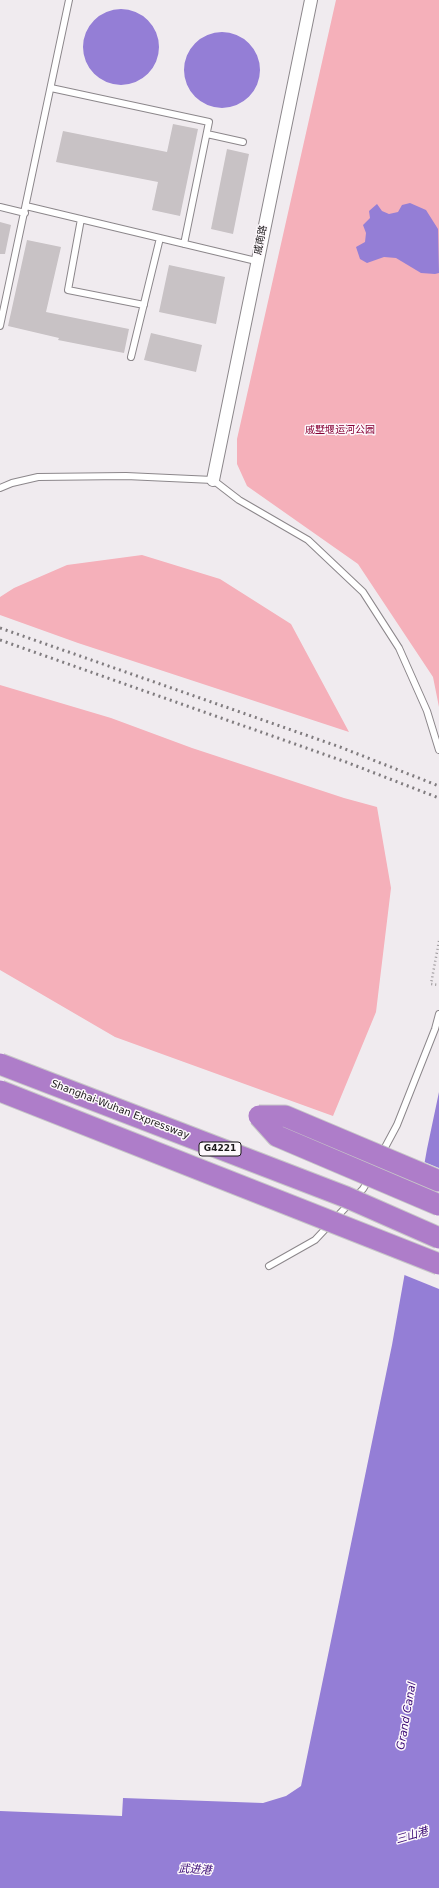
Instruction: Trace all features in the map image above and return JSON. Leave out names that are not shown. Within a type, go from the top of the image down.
[{"type":"highway","name":"Shanghai-Wuhan Expressway","points":[[0,1064],[346,1197],[439,1238]]},
{"type":"highway","name":"G4221","points":[[0,1091],[439,1264]]},
{"type":"highway","points":[[439,1181],[285,1116],[259,1116],[277,1136],[439,1205]]},
{"type":"street","name":"戚南路","points":[[213,480],[256,261],[311,0]]},
{"type":"lane","points":[[0,326],[26,209],[69,0]]},
{"type":"lane","points":[[51,88],[209,122],[184,244]]},
{"type":"lane","points":[[206,134],[243,142]]},
{"type":"lane","points":[[0,207],[26,209],[81,219],[256,261]]},
{"type":"lane","points":[[81,219],[68,290],[144,305]]},
{"type":"lane","points":[[131,358],[160,238]]},
{"type":"lane","points":[[0,488],[12,483],[38,477],[126,476],[213,480],[239,500],[308,540],[363,592],[399,648],[427,711],[439,750]]},
{"type":"lane","points":[[376,1164],[397,1125],[435,1029],[439,1014]]},
{"type":"lane","points":[[269,1266],[315,1240],[363,1189],[373,1170]]},
{"type":"path","points":[[439,941],[431,984],[439,985]]},
{"type":"green space","name":"戚墅堰运河公园","points":[[336,0],[439,0],[439,707],[433,677],[358,564],[247,486],[237,464],[237,439]]},
{"type":"green space","points":[[142,555],[220,579],[291,624],[349,732],[78,643],[0,615],[0,597],[14,588],[67,565]]},
{"type":"green space","points":[[0,685],[111,718],[192,748],[344,798],[377,807],[391,888],[376,1012],[333,1116],[115,1037],[0,970]]},
{"type":"water","points":[[121,9],[136,12],[148,20],[156,32],[159,47],[156,62],[148,74],[136,82],[121,85],[106,82],[94,74],[86,62],[83,47],[86,32],[94,20],[106,12]]},
{"type":"water","points":[[222,32],[237,35],[249,43],[257,55],[260,70],[257,85],[249,97],[237,105],[222,108],[207,105],[195,97],[187,85],[184,70],[187,55],[195,43],[207,35]]},
{"type":"water","points":[[410,203],[426,210],[438,229],[439,273],[421,273],[396,258],[384,257],[367,263],[360,259],[356,247],[365,242],[366,233],[363,225],[370,218],[369,211],[377,204],[382,211],[389,214],[398,212],[402,205]]},
{"type":"water","points":[[439,1092],[439,1888],[0,1888],[0,1811],[122,1816],[123,1798],[263,1803],[286,1796],[301,1786],[392,1345],[427,1149]]},
{"type":"pier","points":[[422,1161],[439,1168],[439,1289],[402,1274]]},
{"type":"building","points":[[173,124],[198,129],[180,216],[152,210],[158,182],[56,162],[63,131],[167,152]]},
{"type":"building","points":[[227,149],[249,154],[233,234],[211,229]]},
{"type":"building","points":[[0,222],[11,225],[5,254],[0,254]]},
{"type":"building","points":[[27,240],[61,247],[46,312],[129,329],[124,353],[58,340],[59,338],[8,326]]},
{"type":"building","points":[[169,265],[225,277],[216,324],[159,312]]},
{"type":"building","points":[[151,333],[202,345],[196,372],[144,360]]},
{"type":"railway","points":[[0,628],[340,747],[439,786]]},
{"type":"railway","points":[[0,640],[346,762],[439,798]]},
{"type":"water label","name":"Grand Canal","points":[[407,1716]]},
{"type":"water label","name":"三山港","points":[[412,1836]]},
{"type":"water label","name":"武进港","points":[[195,1870]]}]
